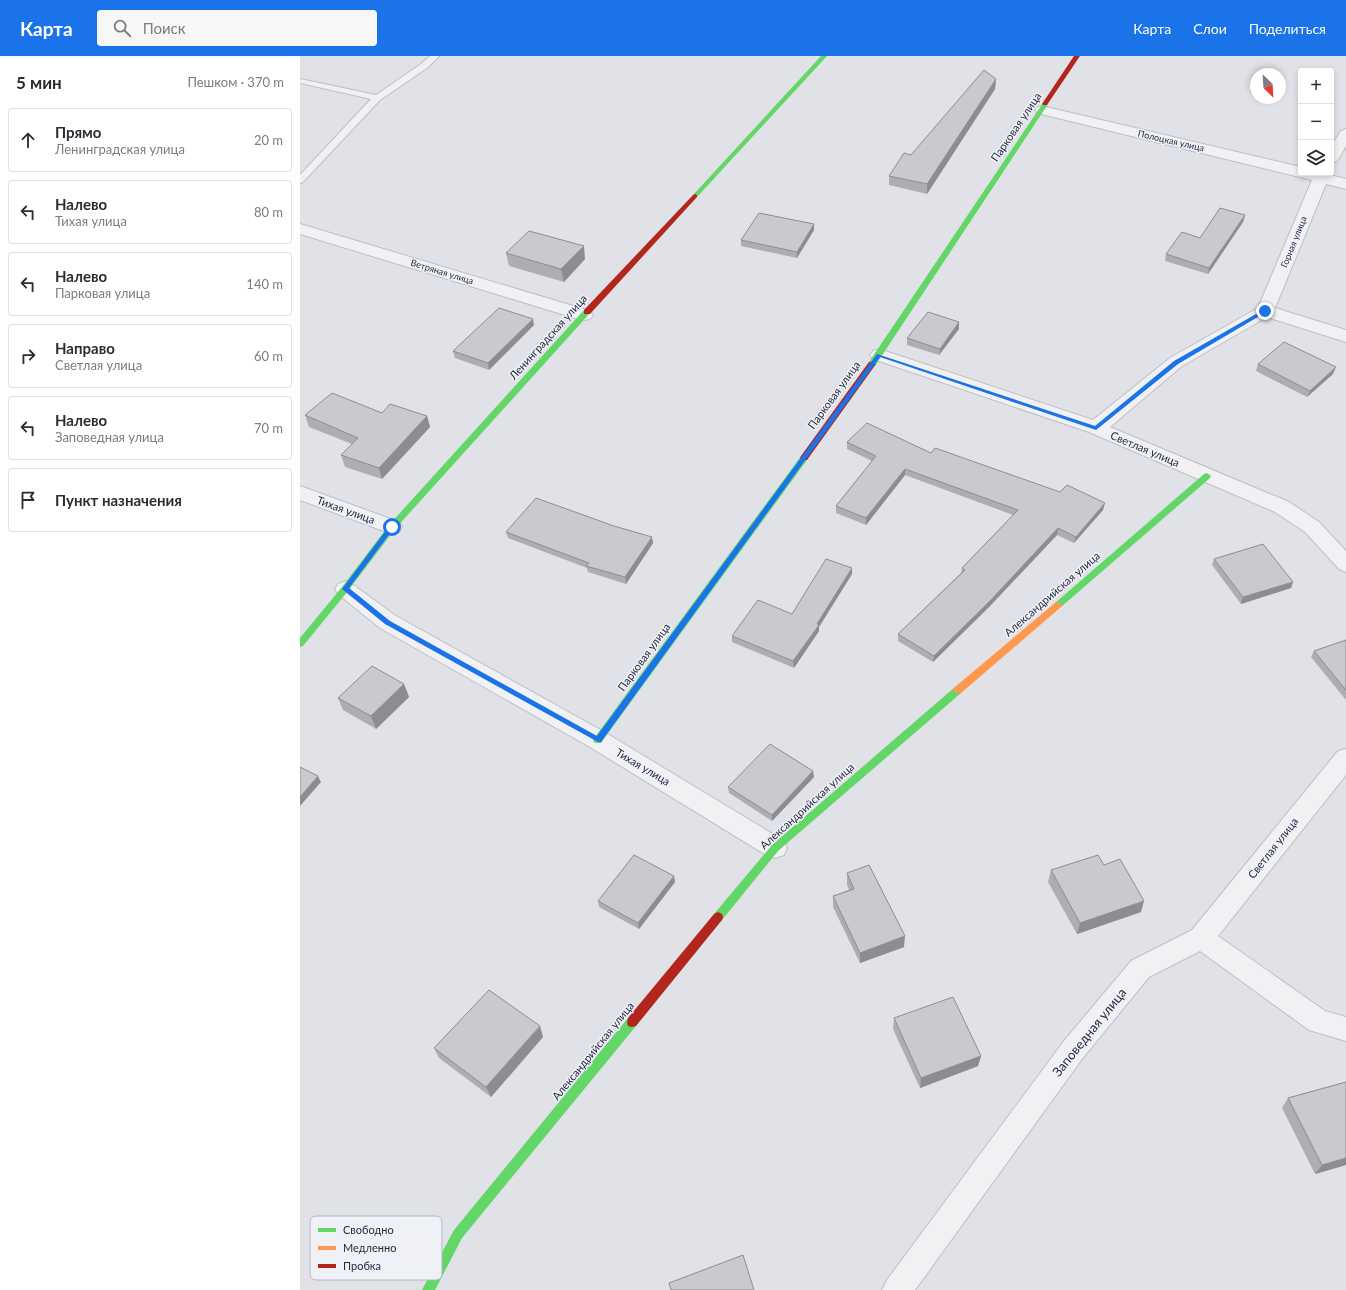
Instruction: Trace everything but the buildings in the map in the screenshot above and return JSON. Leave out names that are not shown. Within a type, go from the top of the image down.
[{"type":"street","name":"Ленинградская улица","points":[[300,644],[345,589],[392,527],[584,315],[824,56]]},
{"type":"street","name":"Парковая улица","points":[[598,740],[879,355],[1077,56]]},
{"type":"street","name":"Полоцкая улица","points":[[1042,110],[1298,171]]},
{"type":"street","points":[[1334,153],[1346,134]]},
{"type":"street","name":"Горная улица","points":[[1265,311],[1322,176]]},
{"type":"street","points":[[1325,176],[1346,184]]},
{"type":"street","name":"Ветряная улица","points":[[300,229],[584,315]]},
{"type":"street","points":[[1096,428],[1176,362],[1265,311],[1346,336]]},
{"type":"street","name":"Светлая улица","points":[[879,355],[1096,428],[1282,507],[1312,527],[1346,564]]},
{"type":"street","name":"Александрийская улица","points":[[442,1264],[458,1234],[775,848],[1207,476]]},
{"type":"street","name":"Тихая улица","points":[[300,493],[392,527]]},
{"type":"street","name":"Тихая улица","points":[[345,589],[388,622],[598,740],[775,848]]},
{"type":"street","name":"Светлая улица","points":[[1201,938],[1346,758]]},
{"type":"street","points":[[1201,938],[1318,1021],[1346,1029]]},
{"type":"street","name":"Заповедная улица","points":[[897,1290],[1073,1050],[1140,969],[1201,938]]},
{"type":"street","name":"Александрийская улица","points":[[428,1290],[433,1280]]},
{"type":"lane","points":[[300,180],[377,98],[424,66],[435,56]]},
{"type":"lane","points":[[300,81],[377,98]]},
{"type":"traffic: fast","points":[[695,196],[824,56]]},
{"type":"traffic: fast","points":[[872,364],[1045,104]]},
{"type":"traffic: fast","points":[[300,644],[345,589],[392,527],[587,312]]},
{"type":"traffic: fast","points":[[598,740],[804,458]]},
{"type":"traffic: fast","points":[[1058,605],[1207,476]]},
{"type":"traffic: fast","points":[[718,917],[775,848],[958,690]]},
{"type":"traffic: fast","points":[[442,1264],[458,1234],[632,1022]]},
{"type":"traffic: fast","points":[[428,1290],[433,1280]]},
{"type":"traffic: slow","points":[[958,690],[1058,605]]},
{"type":"traffic: jam","points":[[1045,104],[1077,56]]},
{"type":"traffic: jam","points":[[587,312],[695,196]]},
{"type":"traffic: jam","points":[[804,458],[872,364]]},
{"type":"traffic: jam","points":[[632,1022],[718,917]]},
{"type":"route","points":[[392,527],[345,589],[388,622],[598,740],[879,355],[1096,428],[1176,362],[1265,311]]}]
